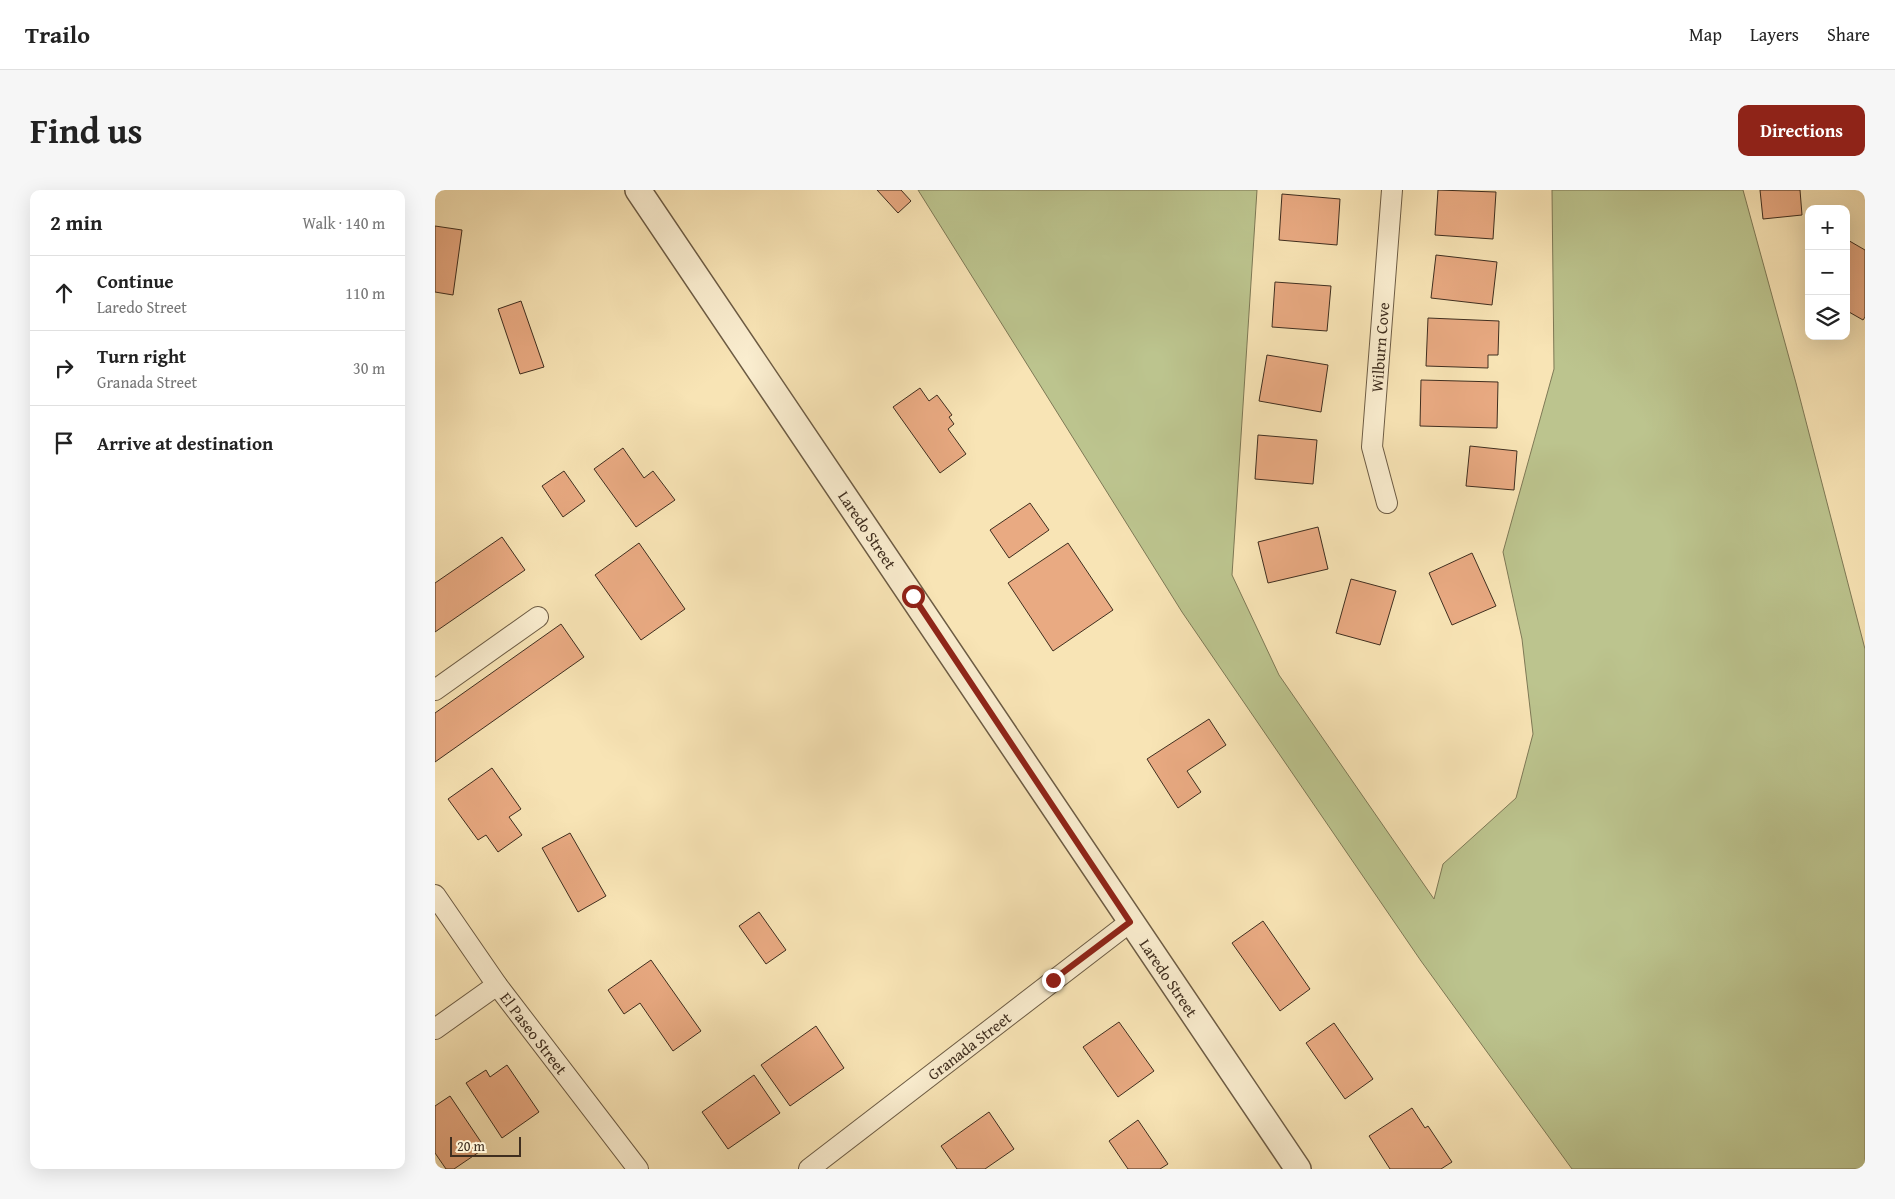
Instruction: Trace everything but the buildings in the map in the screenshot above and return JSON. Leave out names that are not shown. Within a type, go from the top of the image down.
[{"type":"street","name":"Laredo Street","points":[[638,190],[848,498],[1130,922],[1298,1169]]},
{"type":"street","name":"Wilburn Cove","points":[[1387,503],[1372,447],[1392,190]]},
{"type":"street","points":[[435,690],[538,617]]},
{"type":"street","name":"El Paseo Street","points":[[435,895],[497,985],[638,1169]]},
{"type":"street","name":"Granada Street","points":[[809,1169],[1130,922]]},
{"type":"street","points":[[435,1029],[497,985]]},
{"type":"green space","points":[[918,190],[1257,190],[1232,575],[1279,675],[1434,899],[1443,864],[1516,798],[1533,734],[1522,639],[1503,552],[1554,369],[1552,190],[1743,190],[1796,383],[1865,649],[1865,1169],[1572,1169],[1421,961],[1182,612]]},
{"type":"route","points":[[913,596],[1130,922],[1053,980]]}]
